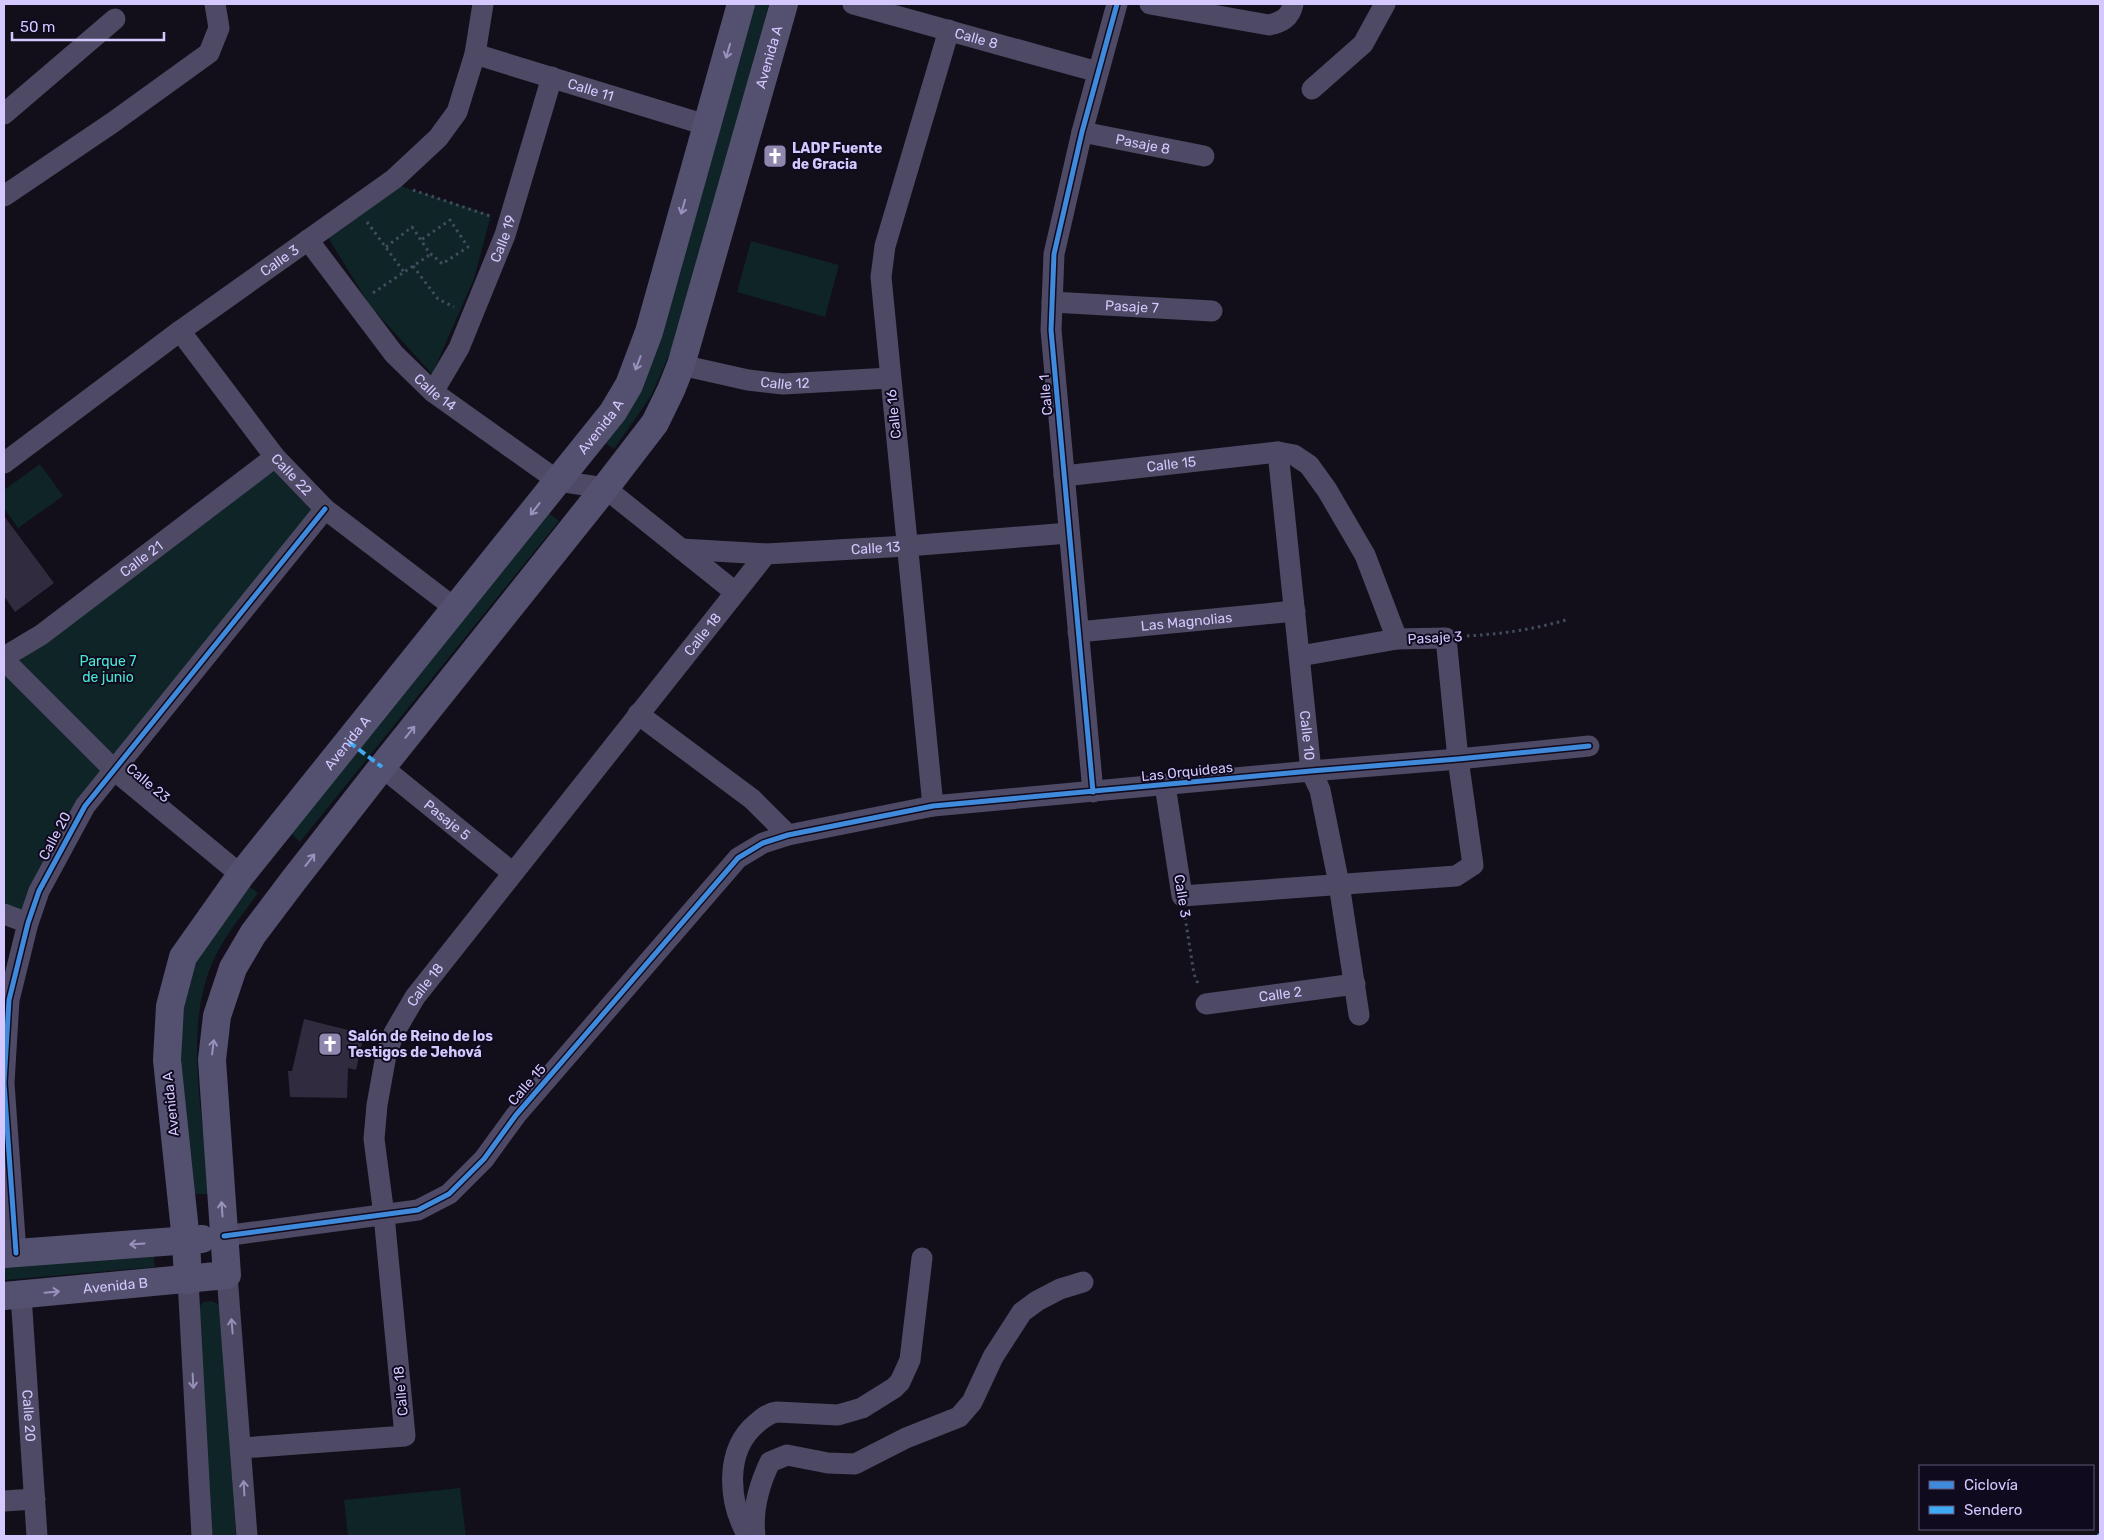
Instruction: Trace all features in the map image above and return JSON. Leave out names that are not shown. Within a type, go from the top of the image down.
[{"type":"main road","name":"Avenida A","points":[[188,1280],[186,1241],[167,1060],[170,1006],[183,957],[249,865],[613,412],[629,385],[649,332],[741,4]]},
{"type":"main road","name":"Avenida A","points":[[227,1275],[212,1060],[217,1016],[233,968],[253,934],[293,881],[382,766],[605,488],[654,423],[681,365],[784,4]]},
{"type":"main road","points":[[249,865],[293,881]]},
{"type":"main road","points":[[10,1253],[186,1241],[224,1236]]},
{"type":"main road","name":"Avenida B","points":[[12,1295],[227,1275]]},
{"type":"street","points":[[4,196],[112,123],[210,53],[219,28],[215,4]]},
{"type":"street","name":"Calle 3","points":[[4,463],[180,331],[394,179],[438,138],[457,112],[475,54],[483,4]]},
{"type":"street","name":"Calle 8","points":[[853,4],[1098,72]]},
{"type":"street","name":"Calle 1","points":[[1093,792],[1051,330],[1054,254],[1082,132],[1117,4]]},
{"type":"street","points":[[1150,4],[1269,26],[1288,13]]},
{"type":"street","points":[[1312,89],[1363,44],[1385,4]]},
{"type":"street","points":[[4,114],[115,18]]},
{"type":"street","name":"Calle 16","points":[[933,806],[881,277],[885,246],[949,30]]},
{"type":"street","name":"Calle 11","points":[[475,54],[706,125]]},
{"type":"street","name":"Calle 19","points":[[433,392],[459,348],[505,235],[552,77]]},
{"type":"street","name":"Pasaje 8","points":[[1082,132],[1204,156]]},
{"type":"street","name":"Calle 14","points":[[308,240],[394,354],[433,392],[558,481],[605,488]]},
{"type":"street","name":"Pasaje 7","points":[[1052,302],[1212,312]]},
{"type":"street","name":"Calle 22","points":[[180,331],[275,457],[325,510],[456,609]]},
{"type":"street","name":"Calle 12","points":[[681,365],[748,380],[783,384],[890,378]]},
{"type":"street","points":[[1278,452],[1294,455],[1309,465],[1327,490],[1365,555],[1397,639]]},
{"type":"street","name":"Calle 15","points":[[1064,476],[1278,452]]},
{"type":"street","name":"Calle 10","points":[[1278,452],[1311,770],[1320,790],[1339,884],[1359,1015]]},
{"type":"street","name":"Calle 21","points":[[4,659],[41,635],[275,457]]},
{"type":"street","points":[[605,488],[735,592]]},
{"type":"street","name":"Calle 20","points":[[10,1253],[4,1083],[9,1000],[28,923],[39,891],[84,806],[325,510]]},
{"type":"street","name":"Calle 13","points":[[682,549],[766,554],[908,546],[1069,533]]},
{"type":"street","name":"Calle 18","points":[[242,1448],[405,1436],[384,1215],[374,1139],[377,1105],[386,1055],[394,1033],[415,997],[766,554]]},
{"type":"street","name":"Las Magnolias","points":[[1078,632],[1295,611]]},
{"type":"street","points":[[1182,896],[1456,876],[1473,865],[1458,760],[1446,638]]},
{"type":"street","name":"Pasaje 3","points":[[1300,656],[1397,639],[1446,638]]},
{"type":"street","name":"Calle 23","points":[[4,659],[114,770],[249,865]]},
{"type":"street","points":[[638,714],[752,799],[788,835]]},
{"type":"street","name":"Las Orquideas","points":[[788,835],[933,806],[1311,770],[1458,760],[1589,746]]},
{"type":"street","name":"Pasaje 5","points":[[382,766],[513,872]]},
{"type":"street","name":"Calle 3","points":[[1165,785],[1182,896]]},
{"type":"street","name":"Calle 15","points":[[224,1236],[418,1210],[449,1194],[484,1160],[516,1115],[738,858],[763,843],[788,835]]},
{"type":"street","points":[[4,914],[28,923]]},
{"type":"street","name":"Calle 2","points":[[1206,1004],[1354,984]]},
{"type":"street","points":[[748,1536],[740,1524],[731,1484],[736,1450],[750,1429],[770,1413],[838,1416],[862,1408],[900,1382],[910,1360],[922,1258]]},
{"type":"street","name":"Avenida A","points":[[227,1275],[242,1448],[247,1536]]},
{"type":"street","name":"Avenida A","points":[[188,1280],[202,1536]]},
{"type":"street","points":[[755,1536],[754,1522],[757,1501],[762,1479],[770,1462],[787,1455],[828,1463],[856,1464],[906,1438],[958,1417],[972,1402],[993,1357],[1022,1312],[1037,1301],[1060,1289],[1083,1282]]},
{"type":"street","name":"Calle 20","points":[[12,1295],[35,1499],[37,1536]]},
{"type":"street","points":[[4,1501],[35,1499]]},
{"type":"path","points":[[406,188],[490,215],[487,225]]},
{"type":"path","points":[[366,220],[404,272]]},
{"type":"path","points":[[386,247],[412,227],[421,240],[431,254],[438,258],[442,264],[468,247],[450,220],[421,240]]},
{"type":"path","points":[[374,300],[370,295],[431,254]]},
{"type":"path","points":[[413,266],[438,299],[456,308]]},
{"type":"path","points":[[452,316],[460,299]]},
{"type":"green space","points":[[747,4],[769,4],[674,344],[651,396],[614,449],[600,440]]},
{"type":"green space","points":[[397,185],[491,215],[474,279],[432,374],[371,307],[327,236]]},
{"type":"green space","points":[[751,241],[839,265],[825,317],[737,292]]},
{"type":"green space","points":[[40,464],[63,496],[18,528],[4,508],[4,490]]},
{"type":"green space","name":"Parque 7 de junio","points":[[272,469],[314,513],[113,759],[15,663]]},
{"type":"green space","points":[[544,509],[559,521],[300,842],[286,829]]},
{"type":"green space","points":[[4,670],[104,772],[57,832],[23,913],[4,905]]},
{"type":"green space","points":[[243,882],[258,893],[229,932],[215,957],[205,983],[199,1012],[197,1042],[200,1105],[211,1194],[188,1194],[178,1010],[192,958]]},
{"type":"green space","points":[[153,1248],[155,1267],[4,1280],[4,1261]]},
{"type":"green space","points":[[212,1301],[220,1305],[222,1317],[236,1536],[211,1536],[199,1308],[203,1302]]},
{"type":"green space","points":[[460,1488],[466,1536],[348,1536],[344,1500]]},
{"type":"building","points":[[4,516],[54,583],[15,612],[4,596]]},
{"type":"building","points":[[304,1019],[364,1034],[356,1070],[348,1068],[347,1098],[290,1097],[288,1071],[292,1071]]},
{"type":"marked path","points":[[349,742],[382,767]]},
{"type":"cycle path","points":[[1093,792],[1051,330],[1054,254],[1082,132],[1117,4]]},
{"type":"cycle path","points":[[16,1253],[4,1083],[9,1000],[28,923],[39,891],[85,806],[325,509]]},
{"type":"cycle path","points":[[224,1236],[418,1210],[449,1194],[484,1159],[516,1115],[738,858],[763,843],[788,835],[933,806],[1589,746]]},
{"type":"place","name":"LADP Fuente de Gracia","points":[[775,156]]},
{"type":"place","name":"Salón de Reino de los Testigos de Jehová","points":[[330,1044]]}]
